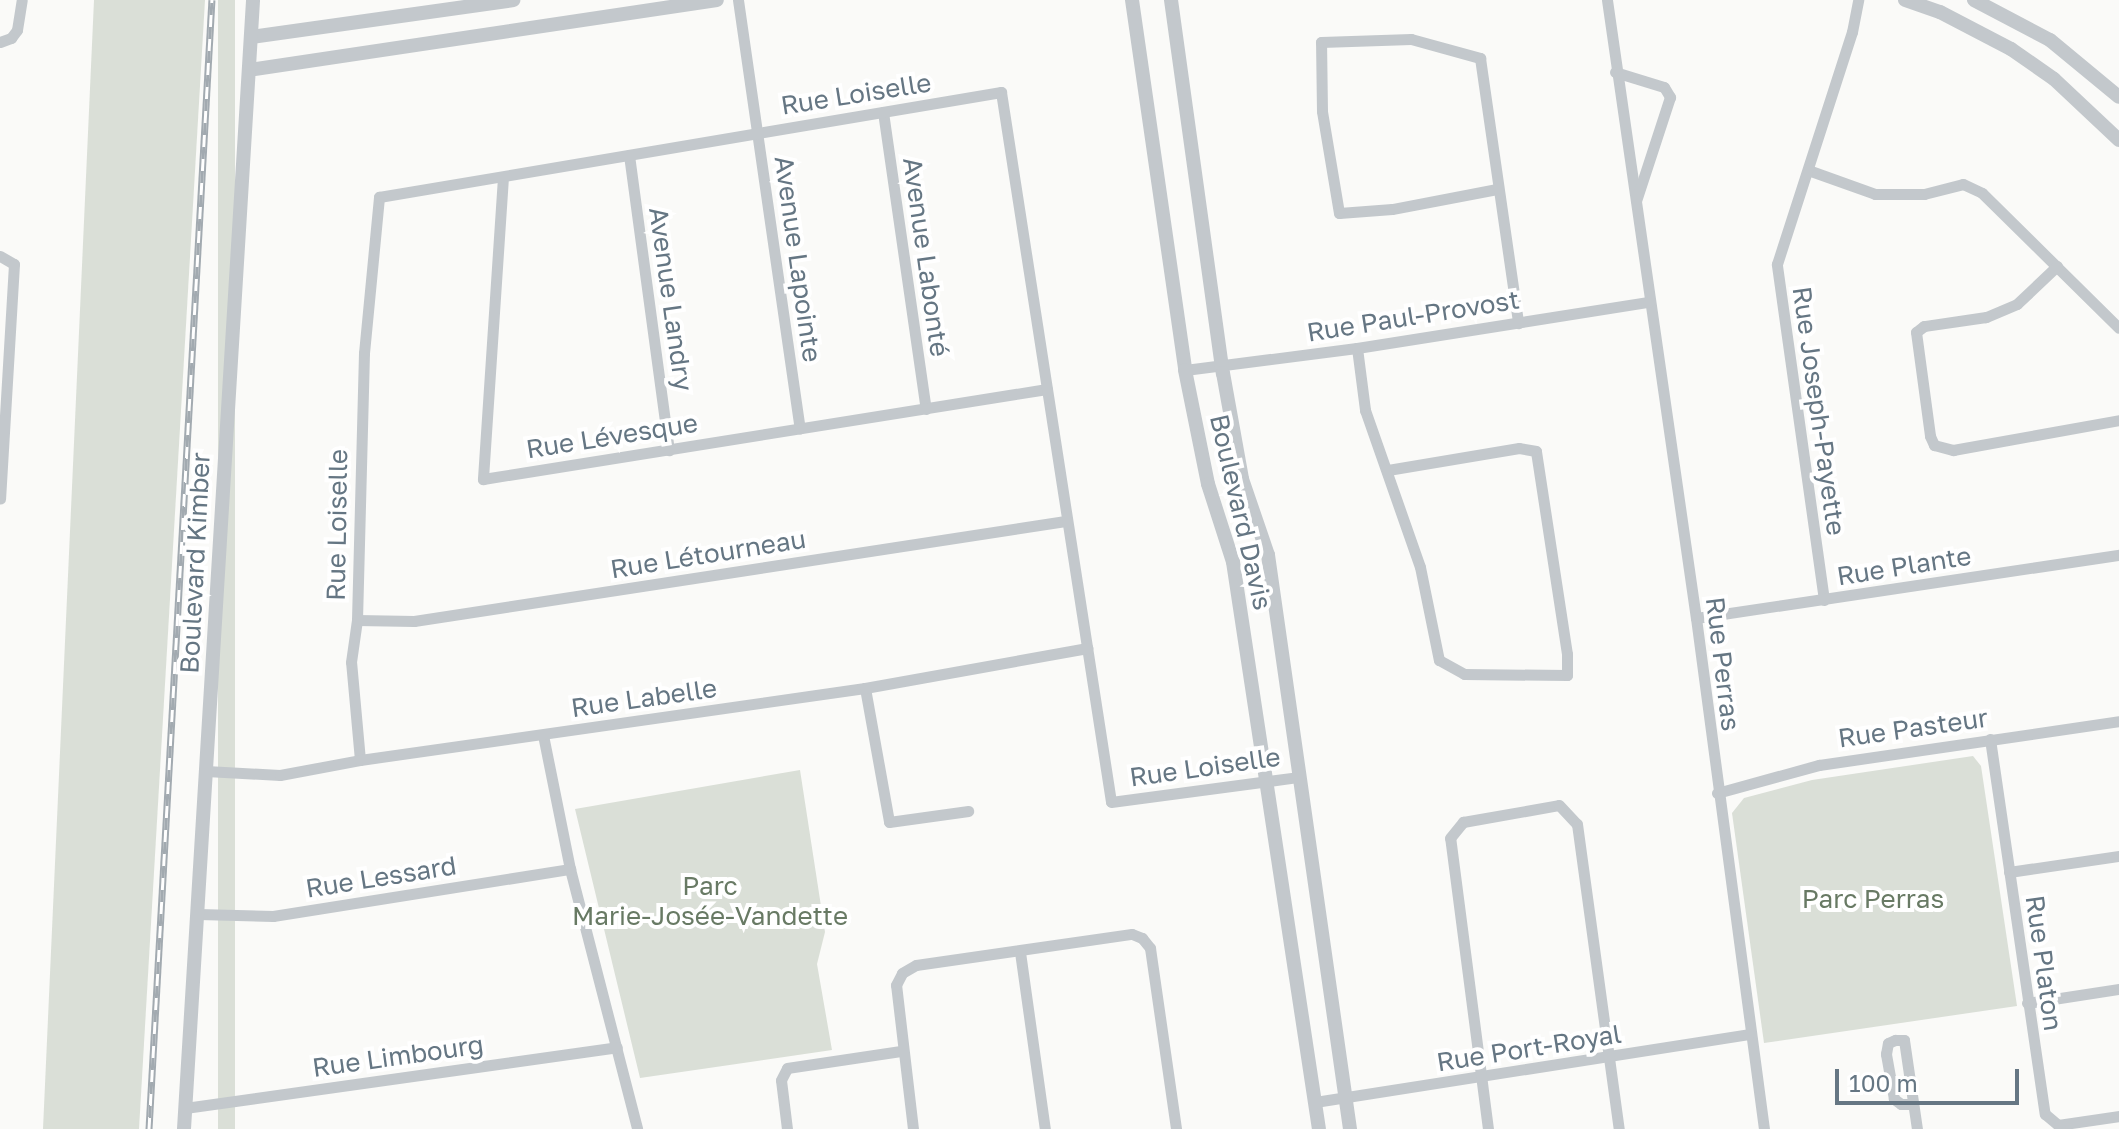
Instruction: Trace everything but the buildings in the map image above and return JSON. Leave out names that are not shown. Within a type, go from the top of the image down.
[{"type":"street","points":[[0,42],[17,30],[22,0]]},
{"type":"street","name":"Boulevard Kimber","points":[[184,1129],[253,0]]},
{"type":"street","points":[[251,37],[513,0]]},
{"type":"street","points":[[249,70],[717,0]]},
{"type":"street","name":"Avenue Lapointe","points":[[738,0],[800,429]]},
{"type":"street","name":"Boulevard Davis","points":[[1132,0],[1185,370],[1208,484],[1233,562],[1319,1129]]},
{"type":"street","name":"Boulevard Davis","points":[[1171,0],[1222,365],[1242,479],[1268,555],[1350,1129]]},
{"type":"street","name":"Rue Perras","points":[[1607,0],[1648,302],[1696,618],[1764,1129]]},
{"type":"street","name":"Rue Joseph-Payette","points":[[1824,600],[1777,264],[1852,32],[1858,0]]},
{"type":"street","points":[[1905,0],[1940,12],[2011,49],[2054,79],[2119,140]]},
{"type":"street","points":[[1974,0],[2050,40],[2119,97]]},
{"type":"street","points":[[1497,189],[1392,209],[1339,213],[1322,111],[1321,42],[1411,39],[1480,58],[1518,323]]},
{"type":"street","name":"Rue Perras","points":[[1615,72],[1664,87],[1670,97],[1635,205]]},
{"type":"street","name":"Rue Loiselle","points":[[360,760],[351,662],[357,620],[364,353],[379,197],[1001,92],[1065,521],[1111,802],[1299,777]]},
{"type":"street","name":"Avenue Labonté","points":[[883,112],[926,409]]},
{"type":"street","name":"Avenue Landry","points":[[629,155],[669,450]]},
{"type":"street","points":[[1808,170],[1875,194],[1924,194],[1963,184],[1982,193],[2119,328]]},
{"type":"street","name":"Rue Lévesque","points":[[503,177],[483,479],[1047,389]]},
{"type":"street","points":[[0,256],[14,264],[0,499]]},
{"type":"street","points":[[2057,266],[2017,304],[1986,317],[1924,326],[1916,332],[1930,436],[1934,445],[1953,450],[2119,420]]},
{"type":"street","name":"Rue Paul-Provost","points":[[1185,370],[1357,348],[1648,302]]},
{"type":"street","points":[[1357,348],[1365,410],[1420,567],[1439,660],[1464,674],[1567,675],[1566,646],[1536,451],[1519,448],[1388,470]]},
{"type":"street","name":"Rue Létourneau","points":[[357,620],[414,621],[1065,521]]},
{"type":"street","name":"Rue Plante","points":[[1696,618],[2119,555]]},
{"type":"street","name":"Rue Labelle","points":[[206,771],[280,775],[360,760],[865,688],[1087,648]]},
{"type":"street","points":[[865,688],[889,822],[968,811]]},
{"type":"street","name":"Rue Pasteur","points":[[1717,793],[1805,767],[2119,721]]},
{"type":"street","points":[[543,735],[570,869],[637,1129]]},
{"type":"street","name":"Rue Platon","points":[[1990,739],[2045,1114],[2058,1125],[2119,1116]]},
{"type":"street","points":[[1488,1129],[1450,838],[1463,822],[1559,805],[1577,824],[1619,1129]]},
{"type":"street","points":[[2009,872],[2119,856]]},
{"type":"street","name":"Rue Lessard","points":[[198,914],[273,916],[570,869]]},
{"type":"street","points":[[913,1129],[901,1051],[896,985],[902,973],[916,965],[1132,934],[1142,938],[1150,948],[1176,1129]]},
{"type":"street","points":[[1020,952],[1045,1129]]},
{"type":"street","points":[[2027,1003],[2119,989]]},
{"type":"street","name":"Rue Port-Royal","points":[[1315,1102],[1749,1034]]},
{"type":"street","points":[[1912,1104],[1901,1104],[1894,1099],[1886,1054],[1888,1043],[1895,1040],[1904,1040],[1917,1129]]},
{"type":"street","name":"Rue Limbourg","points":[[185,1108],[617,1047]]},
{"type":"street","points":[[787,1129],[781,1080],[787,1068],[901,1051]]},
{"type":"green space","points":[[94,0],[205,0],[139,1129],[43,1129]]},
{"type":"green space","points":[[218,0],[235,0],[235,1129],[218,1129]]},
{"type":"green space","name":"Parc Perras","points":[[1973,756],[1981,766],[2017,1006],[1764,1043],[1732,813],[1744,798],[1812,780]]},
{"type":"green space","name":"Parc Marie-Josée-Vandette","points":[[800,770],[825,932],[817,964],[832,1050],[640,1078],[575,809]]},
{"type":"railway","points":[[149,1129],[212,0]]}]
